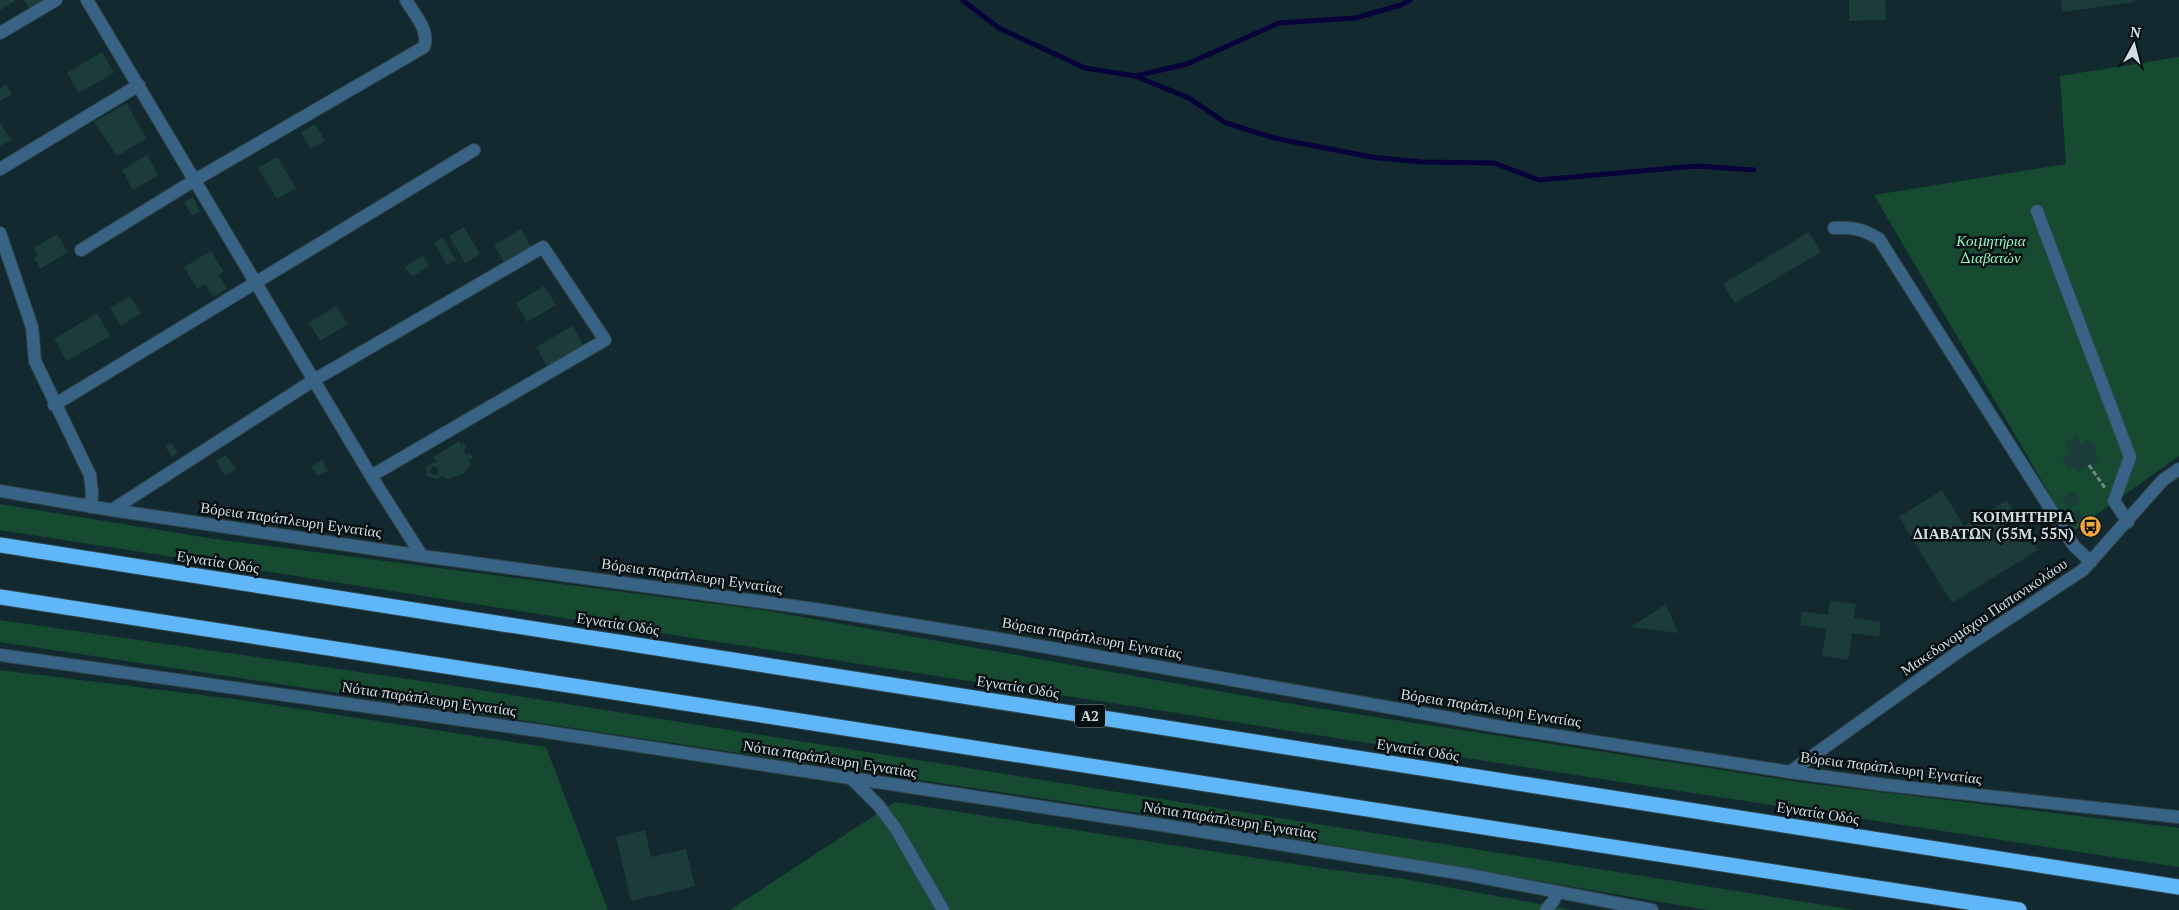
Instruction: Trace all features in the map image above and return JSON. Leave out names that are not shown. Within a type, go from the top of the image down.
[{"type":"highway","name":"Εγνατία Οδός","points":[[0,545],[2179,887]]},
{"type":"highway","points":[[0,597],[2019,910]]},
{"type":"street","points":[[0,33],[56,0]]},
{"type":"street","points":[[87,0],[371,476],[422,556]]},
{"type":"street","points":[[81,250],[195,180],[424,47],[427,38],[406,0]]},
{"type":"street","points":[[0,169],[139,85]]},
{"type":"street","points":[[54,405],[474,150]]},
{"type":"street","points":[[2037,211],[2130,457],[2114,501],[2128,522]]},
{"type":"street","points":[[1834,228],[1854,227],[1866,230],[1879,239],[2074,546],[2091,562]]},
{"type":"street","points":[[0,232],[32,327],[35,361],[54,405],[90,475],[91,507]]},
{"type":"street","points":[[112,510],[314,380],[542,246],[605,340],[371,476]]},
{"type":"street","name":"Μακεδονομάχου Παπανικολάου","points":[[1790,772],[1961,650],[2083,570],[2128,522],[2163,480],[2179,469]]},
{"type":"street","name":"Βόρεια παράπλευρη Εγνατίας","points":[[0,491],[91,507],[422,556],[825,610],[1495,726],[1790,772],[1886,785],[2179,817]]},
{"type":"street","name":"Νότια παράπλευρη Εγνατίας","points":[[0,654],[548,732],[1336,853],[1464,874],[1652,910]]},
{"type":"street","points":[[852,779],[879,806],[896,829],[943,910]]},
{"type":"street","points":[[1546,910],[1554,900],[1556,892]]},
{"type":"path","points":[[2089,465],[2114,501]]},
{"type":"green space","name":"Κοιμητήρια Διαβατών","points":[[2179,57],[2179,456],[2072,532],[1874,195],[2066,164],[2060,76]]},
{"type":"green space","points":[[0,504],[215,539],[769,611],[1298,705],[1806,783],[2179,828],[2179,867],[0,530]]},
{"type":"green space","points":[[0,620],[449,685],[1855,910],[1707,910],[1192,821],[0,642]]},
{"type":"green space","points":[[0,670],[234,699],[546,747],[608,910],[0,910]]},
{"type":"green space","points":[[895,802],[1320,868],[1399,878],[1572,910],[730,910]]},
{"type":"building","points":[[0,0],[14,0],[15,1],[0,10]]},
{"type":"building","points":[[24,0],[52,0],[31,12]]},
{"type":"building","points":[[1849,0],[1885,0],[1886,20],[1849,21]]},
{"type":"building","points":[[2061,0],[2135,0],[2135,2],[2063,12]]},
{"type":"building","points":[[102,52],[114,73],[79,93],[67,73]]},
{"type":"building","points":[[6,84],[12,94],[0,101],[0,88]]},
{"type":"building","points":[[127,103],[146,139],[117,156],[94,122]]},
{"type":"building","points":[[0,122],[11,140],[0,146]]},
{"type":"building","points":[[315,124],[325,141],[311,149],[301,132]]},
{"type":"building","points":[[147,155],[158,175],[133,190],[122,170]]},
{"type":"building","points":[[277,157],[296,188],[277,199],[258,168]]},
{"type":"building","points":[[193,197],[200,212],[192,216],[184,202]]},
{"type":"building","points":[[464,227],[480,254],[465,263],[449,236]]},
{"type":"building","points":[[521,229],[531,247],[504,262],[494,245]]},
{"type":"building","points":[[1809,232],[1821,252],[1735,303],[1723,284]]},
{"type":"building","points":[[57,234],[68,252],[40,269],[34,258],[38,255],[34,248]]},
{"type":"building","points":[[443,238],[456,260],[447,265],[434,243]]},
{"type":"building","points":[[211,251],[224,272],[219,275],[227,289],[213,297],[205,284],[197,289],[184,267]]},
{"type":"building","points":[[423,255],[429,266],[412,277],[405,267]]},
{"type":"building","points":[[544,286],[556,305],[527,322],[516,303]]},
{"type":"building","points":[[130,296],[141,313],[121,326],[110,308]]},
{"type":"building","points":[[336,306],[348,324],[320,341],[309,323]]},
{"type":"building","points":[[97,313],[110,336],[67,361],[54,339]]},
{"type":"building","points":[[573,326],[585,348],[548,368],[536,347]]},
{"type":"building","points":[[2076,436],[2081,444],[2087,440],[2095,444],[2095,453],[2099,459],[2077,473],[2073,466],[2068,469],[2062,459],[2071,453],[2065,443]]},
{"type":"building","points":[[459,441],[461,445],[464,443],[467,448],[463,450],[466,455],[470,453],[473,458],[469,460],[471,464],[464,474],[447,479],[443,475],[438,479],[427,476],[426,467],[431,463],[437,463],[434,457]],"holes":[[[433,467],[437,467],[439,471],[436,475],[432,474],[430,470]]]},
{"type":"building","points":[[171,443],[178,453],[172,457],[165,446]]},
{"type":"building","points":[[226,455],[236,469],[225,476],[216,461]]},
{"type":"building","points":[[322,460],[328,471],[317,476],[311,466]]},
{"type":"building","points":[[1942,490],[1964,526],[2007,500],[2038,550],[1952,603],[1899,517]]},
{"type":"building","points":[[2073,491],[2080,502],[2069,509],[2062,498]]},
{"type":"building","points":[[2069,509],[2072,514],[2078,510],[2083,519],[2073,526],[2064,512]]},
{"type":"building","points":[[1830,601],[1856,604],[1854,618],[1881,622],[1879,637],[1852,633],[1848,660],[1822,656],[1826,629],[1800,625],[1802,611],[1828,615]]},
{"type":"building","points":[[1666,604],[1678,633],[1631,627]]},
{"type":"building","points":[[645,830],[651,857],[686,849],[695,886],[631,901],[616,837]]},
{"type":"waterway","points":[[962,0],[999,28],[1085,68],[1135,76],[1187,64],[1279,23],[1355,18],[1401,5],[1410,0]]},
{"type":"waterway","points":[[1135,76],[1189,98],[1226,123],[1274,138],[1371,157],[1422,162],[1494,163],[1539,180],[1697,166],[1754,170]]},
{"type":"place","name":"ΚΟΙΜΗΤΗΡΙΑ ΔΙΑΒΑΤΩΝ (55Μ, 55Ν)","points":[[2090,526]]}]
